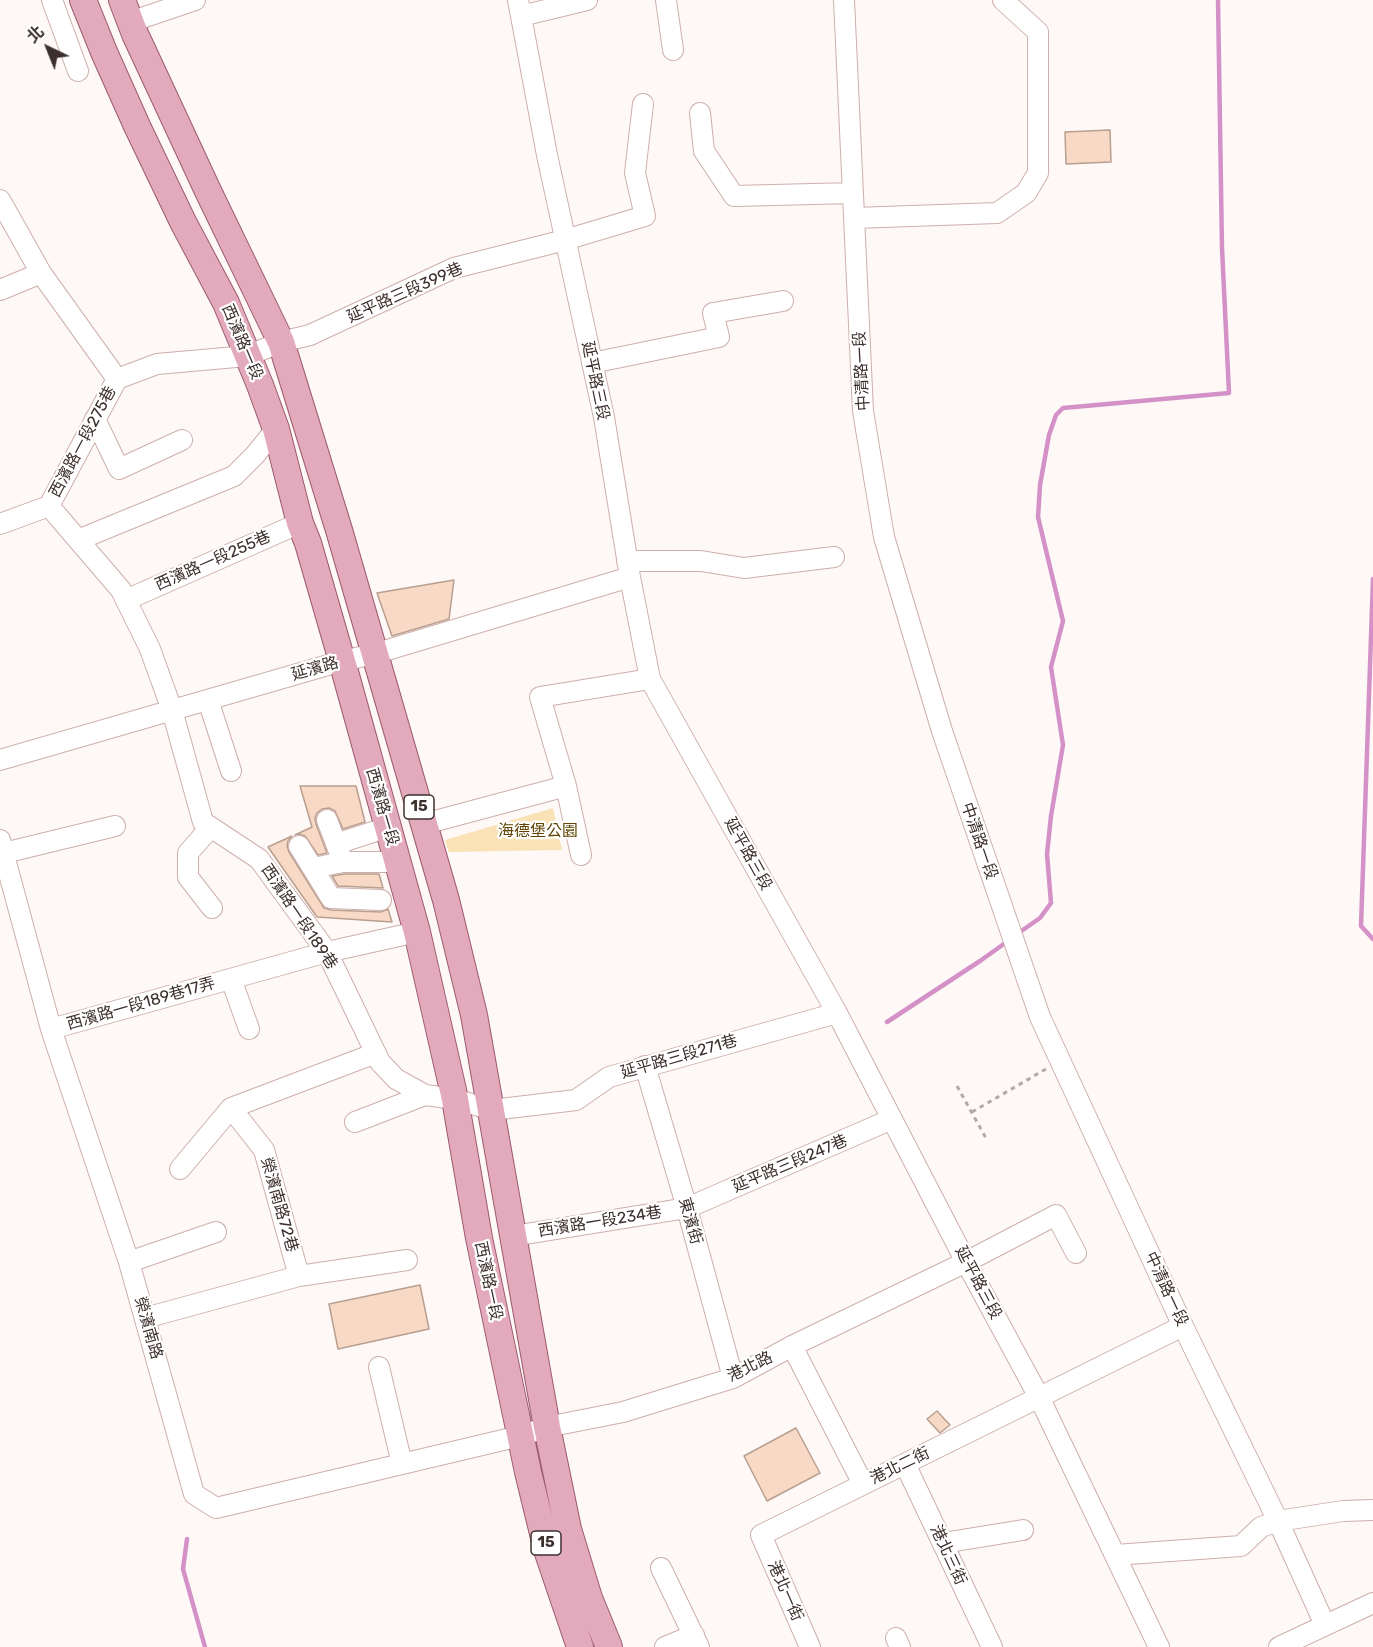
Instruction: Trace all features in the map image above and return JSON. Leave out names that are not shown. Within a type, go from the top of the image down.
[{"type":"main road","name":"西濱路一段","points":[[83,0],[137,126],[183,222],[226,303],[276,429],[300,523],[308,543],[342,661],[417,932],[455,1099],[479,1238],[528,1472],[547,1550],[580,1647]]},
{"type":"main road","name":"西濱路一段","points":[[126,11],[208,191],[281,342],[339,530],[446,900],[474,1015],[547,1427],[568,1529],[589,1598],[609,1647]]},
{"type":"street","points":[[52,0],[78,71]]},
{"type":"street","points":[[126,11],[195,0]]},
{"type":"street","points":[[519,8],[587,0]]},
{"type":"street","points":[[666,0],[673,50]]},
{"type":"street","name":"中清路一段","points":[[844,0],[863,411],[884,537],[942,731],[1040,1017],[1325,1625]]},
{"type":"street","points":[[854,218],[997,213],[1026,192],[1038,172],[1038,32],[1003,0]]},
{"type":"street","name":"延平路三段","points":[[519,8],[547,155],[604,417],[628,569],[650,679],[837,1013],[1039,1397],[1159,1647]]},
{"type":"street","name":"延平路三段399巷","points":[[281,342],[310,335],[454,268],[565,240],[645,216],[635,173],[643,104]]},
{"type":"street","points":[[700,113],[704,151],[734,196],[853,193]]},
{"type":"street","points":[[0,200],[41,273],[117,379]]},
{"type":"street","points":[[0,290],[41,273]]},
{"type":"street","points":[[592,363],[719,337],[713,313],[783,301]]},
{"type":"street","name":"西濱路一段275巷","points":[[172,710],[150,649],[121,590],[49,506],[117,379],[157,364],[248,356],[281,342]]},
{"type":"street","points":[[95,419],[119,469],[182,440]]},
{"type":"street","points":[[78,540],[234,476],[276,429]]},
{"type":"street","points":[[0,524],[49,506]]},
{"type":"street","name":"西濱路一段255巷","points":[[126,600],[300,523]]},
{"type":"street","name":"延濱路","points":[[0,760],[342,661],[374,654],[628,569],[701,561],[744,568],[834,557]]},
{"type":"street","points":[[581,855],[566,786],[540,697],[650,679]]},
{"type":"street","points":[[208,700],[231,771]]},
{"type":"street","name":"西濱路一段189巷","points":[[172,710],[203,822],[259,859],[327,952],[380,1062],[396,1079],[425,1095],[455,1099]]},
{"type":"street","points":[[424,824],[566,786]]},
{"type":"street","points":[[327,820],[340,853]]},
{"type":"street","points":[[2,846],[115,826]]},
{"type":"street","points":[[211,827],[188,853],[188,877],[212,908]]},
{"type":"street","points":[[313,868],[388,827]]},
{"type":"street","name":"榮濱南路","points":[[2,846],[51,1029],[129,1262],[194,1494],[216,1508],[520,1436]]},
{"type":"street","points":[[299,846],[331,898],[381,900]]},
{"type":"street","points":[[340,853],[398,862]]},
{"type":"street","name":"西濱路一段189巷17弄","points":[[51,1029],[327,952],[417,932]]},
{"type":"street","name":"西濱路一段189巷17弄","points":[[231,979],[249,1029]]},
{"type":"street","name":"延平路三段271巷","points":[[455,1099],[492,1110],[576,1100],[609,1077],[837,1013]]},
{"type":"street","points":[[180,1168],[231,1108],[376,1053]]},
{"type":"street","name":"東濱街","points":[[645,1066],[687,1208],[733,1378]]},
{"type":"street","points":[[355,1122],[425,1095]]},
{"type":"street","name":"榮濱南路72巷","points":[[231,1108],[264,1150],[299,1276]]},
{"type":"street","name":"延平路三段247巷","points":[[687,1208],[892,1119]]},
{"type":"street","name":"西濱路一段234巷","points":[[513,1236],[687,1208]]},
{"type":"street","name":"港北路","points":[[520,1436],[547,1427],[623,1412],[733,1378],[792,1346],[966,1262],[1056,1215],[1076,1253]]},
{"type":"street","points":[[129,1262],[216,1232]]},
{"type":"street","name":"榮濱南路72巷","points":[[144,1318],[299,1276],[407,1260]]},
{"type":"street","name":"港北二街","points":[[761,1535],[1183,1326]]},
{"type":"street","points":[[792,1346],[863,1484]]},
{"type":"street","points":[[379,1367],[402,1464]]},
{"type":"street","name":"港北三街","points":[[905,1464],[992,1647]]},
{"type":"street","points":[[1114,1555],[1241,1546],[1261,1527],[1278,1521],[1342,1511],[1373,1510]]},
{"type":"street","points":[[943,1543],[1023,1530]]},
{"type":"street","name":"港北一街","points":[[761,1535],[810,1647]]},
{"type":"street","points":[[661,1568],[696,1641],[665,1647]]},
{"type":"street","points":[[1279,1647],[1373,1604]]},
{"type":"path","points":[[972,1112],[1060,1061]]},
{"type":"path","points":[[957,1086],[987,1140]]},
{"type":"green space","name":"海德堡公園","points":[[553,808],[562,850],[449,852],[445,840]]},
{"type":"building","points":[[1110,130],[1111,162],[1066,164],[1065,132]]},
{"type":"building","points":[[454,580],[449,619],[392,636],[377,593]]},
{"type":"building","points":[[300,786],[356,786],[365,822],[343,829],[335,811],[329,808],[322,809],[315,818],[327,853],[318,855],[305,836],[295,835],[312,827]]},
{"type":"building","points":[[292,836],[287,846],[289,852],[324,908],[381,912],[388,909],[392,922],[317,917],[268,847]]},
{"type":"building","points":[[379,874],[383,888],[338,886],[332,876]]},
{"type":"building","points":[[420,1285],[429,1329],[338,1349],[329,1304]]},
{"type":"building","points":[[937,1411],[950,1425],[940,1433],[927,1419]]},
{"type":"building","points":[[796,1428],[820,1473],[767,1501],[744,1456]]},
{"type":"waterway","points":[[1017,934],[1040,918],[1051,903],[1047,854],[1063,745],[1051,667],[1063,621],[1038,517],[1040,485],[1049,435],[1056,415],[1063,408],[1229,393],[1222,248],[1218,0]]},
{"type":"waterway","points":[[1373,579],[1361,926],[1373,939]]},
{"type":"waterway","points":[[887,1022],[1008,941]]},
{"type":"waterway","points":[[187,1539],[183,1569],[205,1647]]}]
